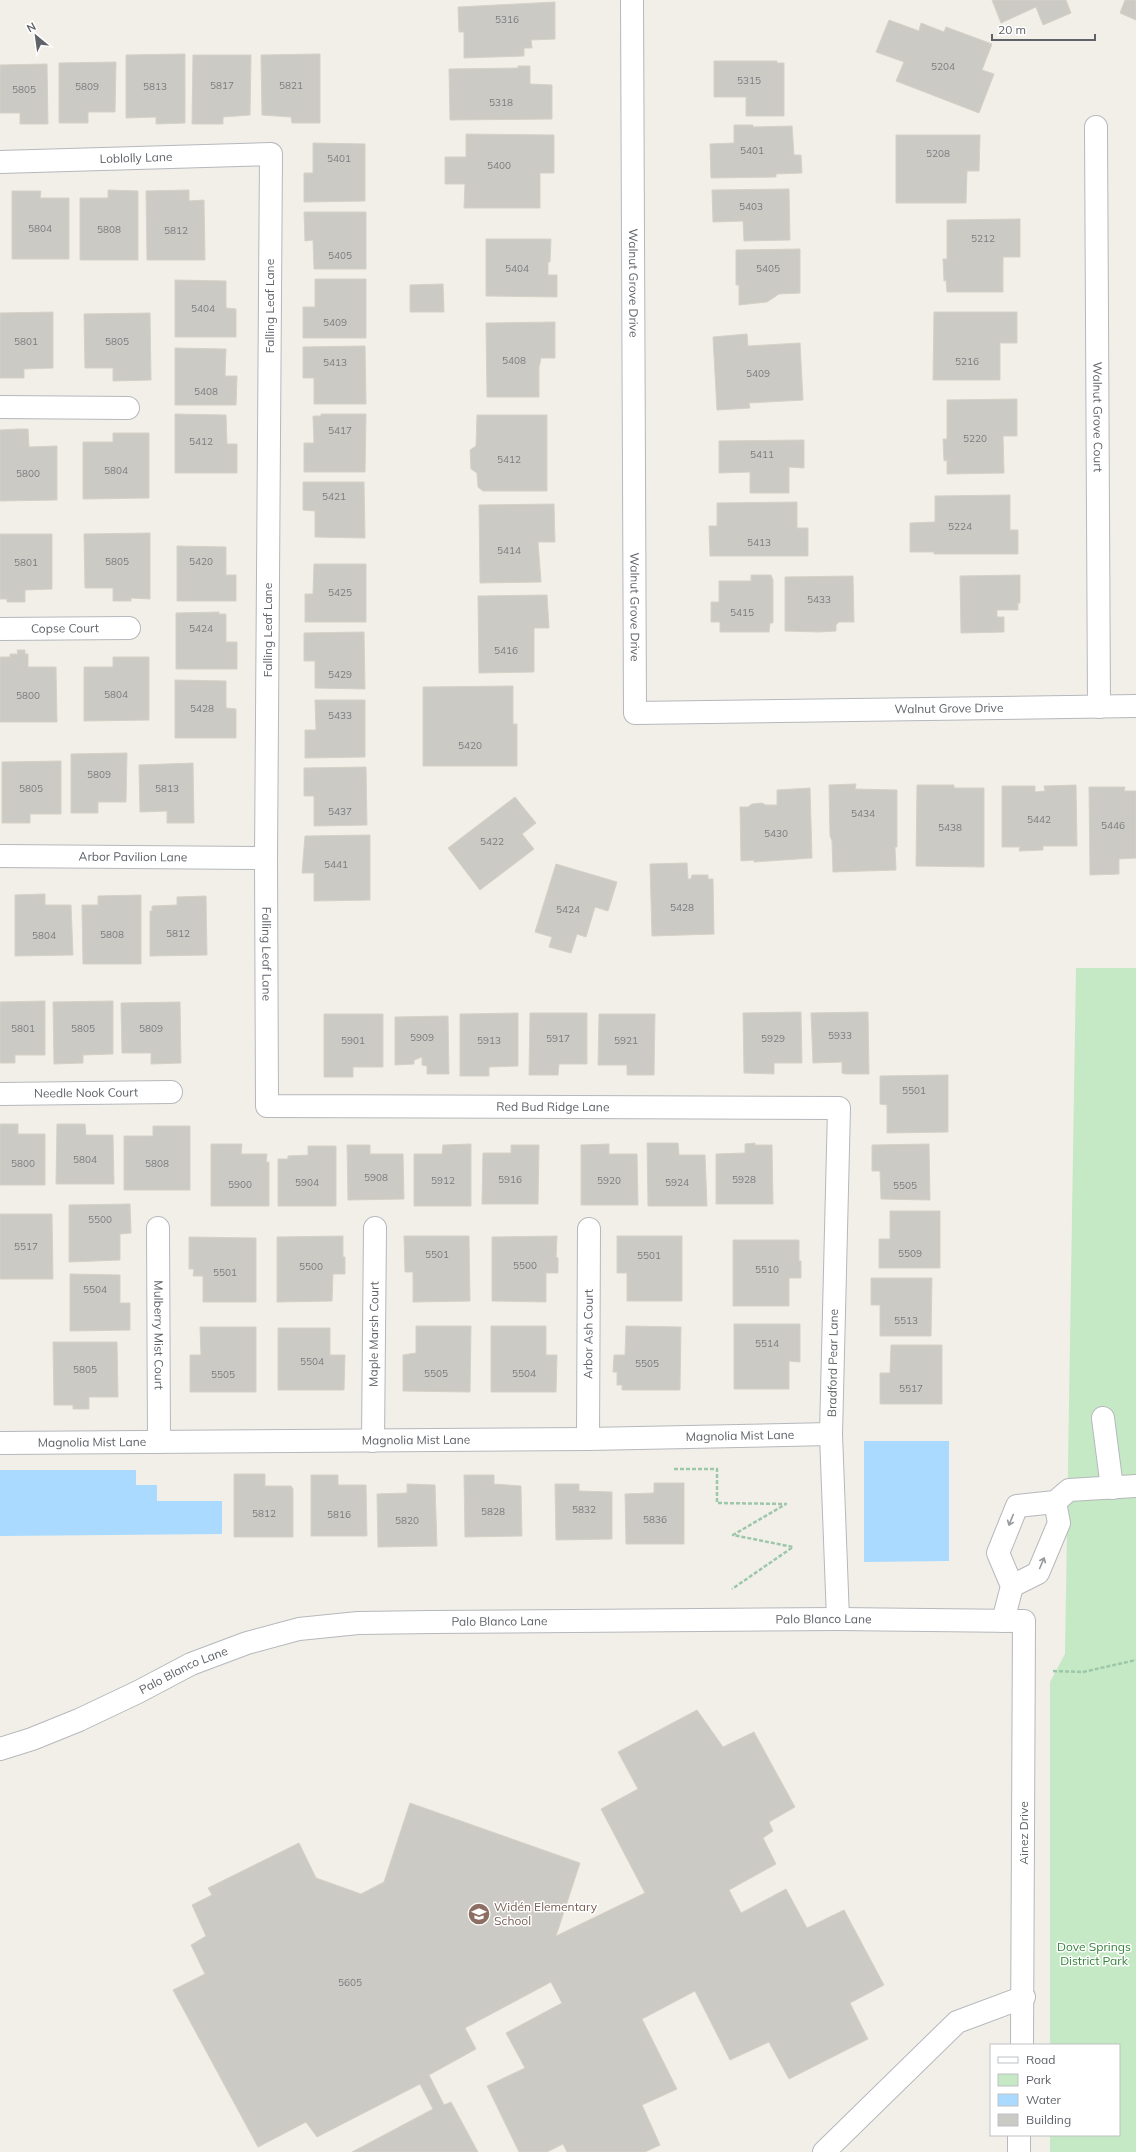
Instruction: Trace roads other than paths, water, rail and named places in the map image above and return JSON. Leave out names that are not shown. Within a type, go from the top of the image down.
[{"type":"street","name":"Walnut Grove Drive","points":[[632,0],[635,713],[1136,706]]},
{"type":"street","name":"Walnut Grove Court","points":[[1096,127],[1099,707]]},
{"type":"street","name":"Loblolly Lane","points":[[0,162],[271,154]]},
{"type":"street","name":"Falling Leaf Lane","points":[[267,1106],[266,858],[271,154]]},
{"type":"street","points":[[0,407],[128,408]]},
{"type":"street","name":"Copse Court","points":[[0,628],[129,628]]},
{"type":"street","name":"Arbor Pavilion Lane","points":[[0,856],[266,858]]},
{"type":"street","name":"Needle Nook Court","points":[[0,1094],[171,1092]]},
{"type":"street","name":"Red Bud Ridge Lane","points":[[267,1106],[839,1108]]},
{"type":"street","name":"Bradford Pear Lane","points":[[838,1619],[831,1434],[839,1108]]},
{"type":"street","name":"Mulberry Mist Court","points":[[158,1228],[159,1442]]},
{"type":"street","name":"Maple Marsh Court","points":[[373,1441],[375,1228]]},
{"type":"street","name":"Arbor Ash Court","points":[[588,1439],[589,1229]]},
{"type":"street","points":[[1103,1418],[1112,1488]]},
{"type":"street","name":"Magnolia Mist Lane","points":[[0,1443],[588,1439],[831,1434]]},
{"type":"street","points":[[1055,1502],[1059,1523],[1038,1573],[1012,1586],[998,1553],[1017,1506],[1055,1502],[1069,1490],[1136,1486]]},
{"type":"street","name":"Ainez Drive","points":[[1012,1586],[1024,1997],[1022,2044]]},
{"type":"street","name":"Palo Blanco Lane","points":[[0,1749],[32,1740],[80,1720],[191,1664],[247,1643],[298,1629],[358,1623],[425,1622],[838,1619],[1014,1621]]},
{"type":"street","points":[[824,2152],[957,2022],[1024,1997]]},
{"type":"street","points":[[1019,2136],[1019,2152]]},
{"type":"water","points":[[864,1441],[949,1441],[949,1561],[864,1562]]},
{"type":"water","points":[[0,1470],[136,1470],[136,1485],[157,1485],[157,1501],[222,1501],[222,1534],[0,1536]]},
{"type":"place","name":"Widén Elementary School","points":[[479,1914]]},
{"type":"park label","name":"Dove Springs District Park","points":[[1094,1954]]}]
